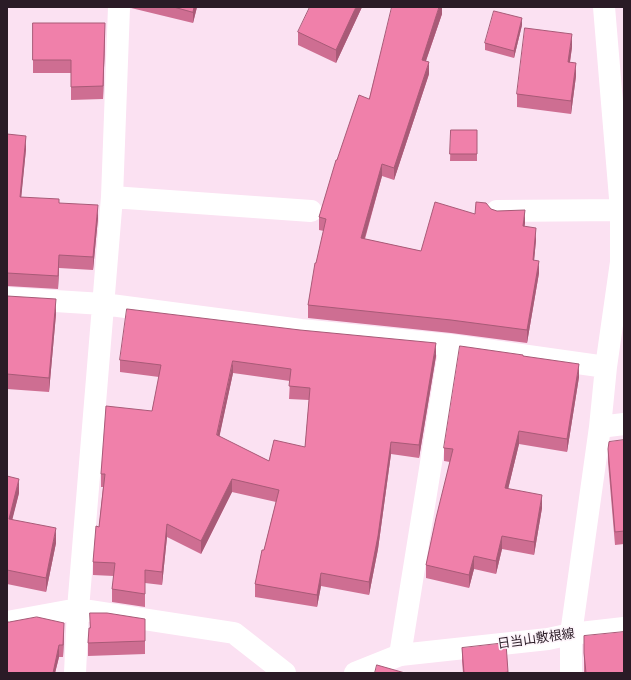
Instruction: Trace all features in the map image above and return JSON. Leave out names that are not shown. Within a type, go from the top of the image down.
[{"type":"street","points":[[75,673],[78,609],[112,197],[119,7]]},
{"type":"street","points":[[571,673],[571,634],[600,427],[606,367],[623,262],[621,210],[604,7]]},
{"type":"street","points":[[112,197],[311,211]]},
{"type":"street","points":[[497,211],[621,210]]},
{"type":"street","points":[[7,298],[103,304],[301,330],[450,345],[606,367]]},
{"type":"street","points":[[400,655],[450,345]]},
{"type":"street","points":[[600,427],[624,424]]},
{"type":"street","points":[[7,622],[78,609],[234,633],[285,673]]},
{"type":"street","name":"日当山敷根線","points":[[355,673],[400,655],[548,639],[571,634],[624,628]]},
{"type":"building","points":[[174,7],[194,7],[193,12]]},
{"type":"building","points":[[310,7],[356,7],[336,50],[298,32]]},
{"type":"building","points":[[392,7],[439,7],[422,60],[429,62],[394,168],[382,164],[361,238],[421,251],[435,202],[475,214],[476,202],[486,203],[491,209],[497,211],[525,210],[523,226],[536,228],[533,260],[539,261],[527,330],[451,320],[308,305],[315,263],[326,219],[319,217],[336,160],[359,95],[369,99]]},
{"type":"building","points":[[494,11],[522,18],[514,51],[485,43]]},
{"type":"building","points":[[33,23],[105,23],[103,86],[71,87],[71,60],[33,60]]},
{"type":"building","points":[[525,28],[572,34],[568,62],[576,63],[571,101],[517,94]]},
{"type":"building","points":[[451,130],[477,130],[477,154],[450,154]]},
{"type":"building","points":[[7,134],[26,136],[20,197],[59,199],[59,203],[98,205],[93,257],[59,255],[58,276],[7,273]]},
{"type":"building","points":[[7,296],[56,299],[49,378],[7,374]]},
{"type":"building","points":[[127,309],[300,330],[436,343],[419,445],[391,442],[378,536],[369,582],[321,573],[317,595],[255,584],[262,550],[264,550],[279,490],[232,479],[201,541],[167,524],[162,572],[145,570],[145,594],[112,589],[115,563],[93,562],[96,526],[99,527],[105,474],[101,474],[106,406],[152,411],[161,365],[120,360]],"holes":[[[233,361],[291,369],[289,386],[310,388],[305,447],[274,440],[269,461],[217,435]]]},
{"type":"building","points":[[460,346],[579,364],[567,439],[519,431],[505,488],[542,495],[534,542],[502,536],[496,561],[474,556],[469,575],[426,565],[453,449],[444,448]]},
{"type":"building","points":[[624,440],[624,531],[615,532],[608,449],[609,442]]},
{"type":"building","points":[[7,476],[19,479],[9,519],[56,528],[46,578],[7,570]]},
{"type":"building","points":[[90,613],[107,613],[145,619],[145,641],[88,643]]},
{"type":"building","points":[[37,617],[64,623],[63,645],[59,645],[53,673],[7,673],[7,622]]},
{"type":"building","points":[[624,632],[624,673],[586,673],[584,636]]},
{"type":"building","points":[[506,643],[508,672],[464,673],[462,648]]},
{"type":"building","points":[[377,665],[405,673],[375,673]]}]
